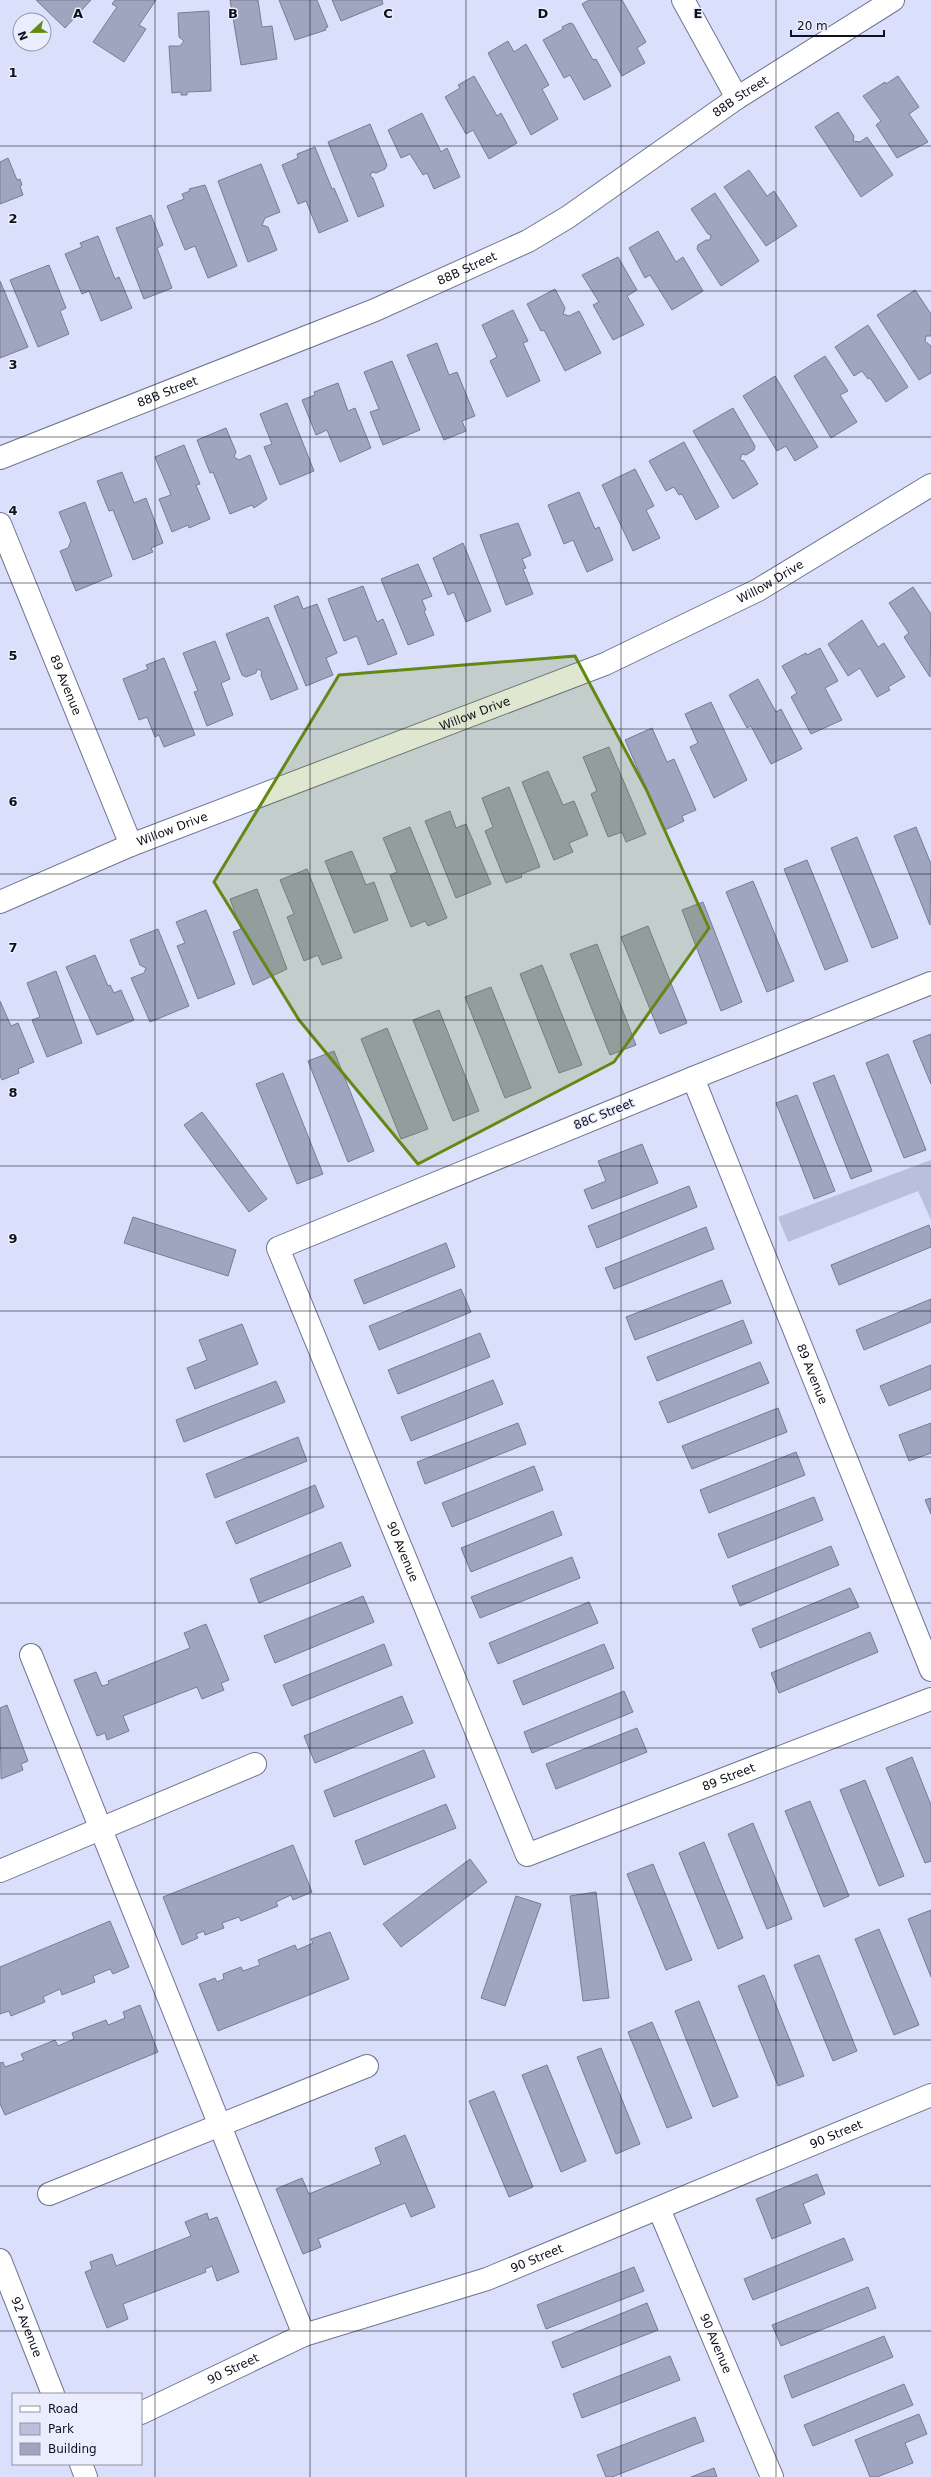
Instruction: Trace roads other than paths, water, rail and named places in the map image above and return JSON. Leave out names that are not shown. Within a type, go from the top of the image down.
[{"type":"street","points":[[683,0],[736,98]]},
{"type":"street","name":"88B Street","points":[[0,458],[375,310],[528,241],[568,217],[736,98],[893,0]]},
{"type":"street","name":"Willow Drive","points":[[0,902],[131,845],[605,664],[758,590],[931,485]]},
{"type":"street","name":"89 Avenue","points":[[0,524],[131,845]]},
{"type":"street","name":"88C Street","points":[[278,1248],[693,1078],[931,983]]},
{"type":"street","name":"89 Avenue","points":[[693,1078],[931,1670]]},
{"type":"street","name":"90 Avenue","points":[[278,1248],[527,1855]]},
{"type":"street","points":[[31,1656],[99,1829],[304,2335]]},
{"type":"street","name":"89 Street","points":[[527,1855],[931,1699]]},
{"type":"street","points":[[0,1871],[255,1764]]},
{"type":"street","points":[[49,2194],[367,2066]]},
{"type":"street","name":"90 Street","points":[[142,2413],[304,2335],[487,2279],[931,2095]]},
{"type":"street","name":"90 Avenue","points":[[659,2209],[772,2477]]},
{"type":"street","name":"92 Avenue","points":[[0,2260],[53,2393]]},
{"type":"street","points":[[81,2465],[86,2477]]}]
